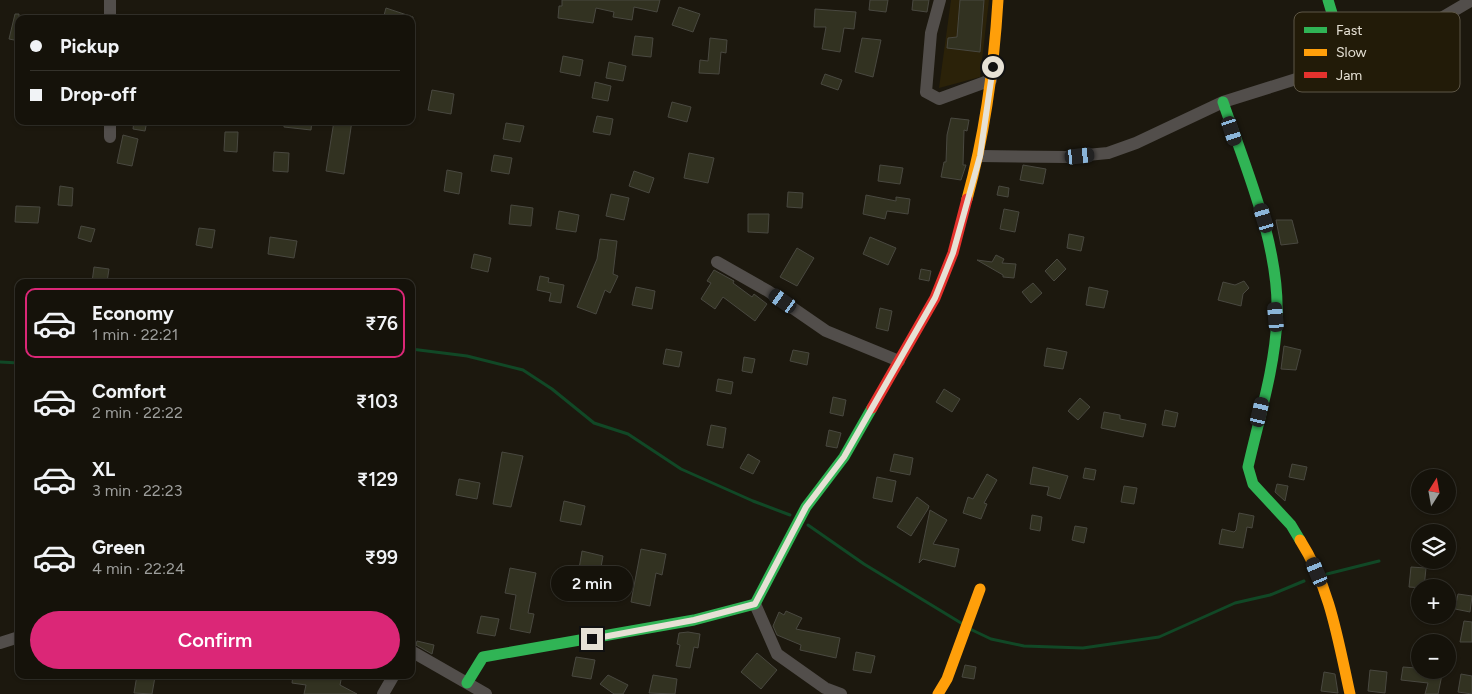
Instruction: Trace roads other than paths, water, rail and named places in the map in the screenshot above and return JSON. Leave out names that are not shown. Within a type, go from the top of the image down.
[{"type":"street","points":[[110,0],[110,15]]},
{"type":"street","points":[[940,0],[931,33],[926,92],[939,99],[991,80]]},
{"type":"street","points":[[467,683],[484,657],[694,620],[755,604],[806,507],[844,457],[935,298],[949,262],[980,156],[991,80],[998,0]]},
{"type":"street","points":[[1328,0],[1332,12]]},
{"type":"street","points":[[1452,12],[1472,0]]},
{"type":"street","points":[[980,156],[1066,157],[1108,153],[1136,143],[1223,102],[1294,80]]},
{"type":"street","points":[[1223,102],[1264,218],[1270,248],[1276,317],[1272,359],[1248,467],[1253,484],[1290,525],[1311,557],[1330,602],[1350,694]]},
{"type":"street","points":[[110,125],[110,138]]},
{"type":"street","points":[[716,262],[768,291],[826,331],[899,361]]},
{"type":"street","points":[[938,694],[947,679],[980,589]]},
{"type":"street","points":[[755,604],[777,654],[825,688],[841,694]]},
{"type":"street","points":[[0,642],[15,638]]},
{"type":"street","points":[[415,653],[486,694]]},
{"type":"street","points":[[383,694],[392,679]]},
{"type":"waterway","points":[[415,350],[467,356],[523,370],[552,389],[594,423],[628,434],[681,469],[790,515]]},
{"type":"waterway","points":[[0,362],[15,363]]},
{"type":"waterway","points":[[808,525],[864,564],[961,623]]},
{"type":"waterway","points":[[1327,574],[1379,561]]},
{"type":"waterway","points":[[970,629],[991,639],[1024,646],[1083,648],[1159,637],[1235,603],[1270,595],[1304,581]]}]
